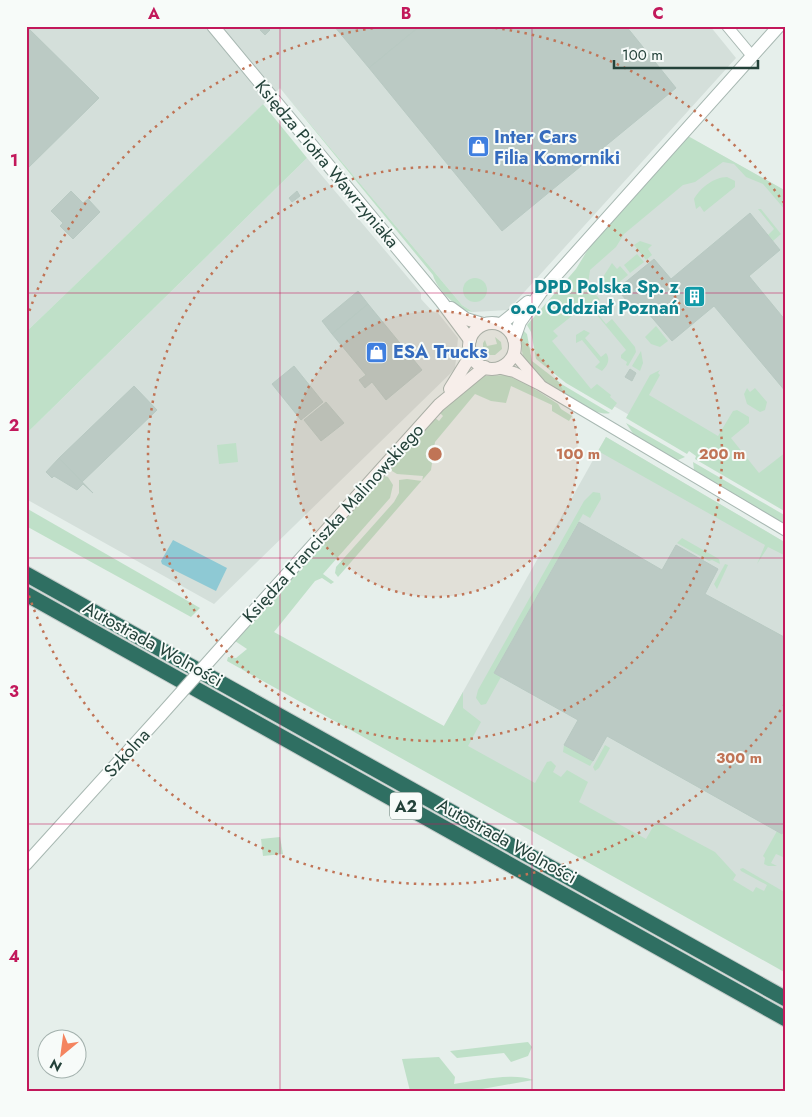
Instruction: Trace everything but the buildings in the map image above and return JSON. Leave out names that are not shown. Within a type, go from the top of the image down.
[{"type":"highway","name":"Autostrada Wolności","points":[[26,574],[786,999]]},
{"type":"highway","name":"Autostrada Wolności","points":[[26,594],[786,1019]]},
{"type":"street","name":"Księdza Piotra Wawrzyniaka","points":[[213,26],[441,301],[470,340]]},
{"type":"street","points":[[727,26],[752,56]]},
{"type":"street","points":[[491,368],[507,363],[514,354],[514,339],[520,322],[541,292],[779,26]]},
{"type":"street","points":[[541,292],[501,324],[483,324],[473,333],[470,340],[471,355],[491,368],[514,372],[540,385],[786,531]]},
{"type":"street","name":"Księdza Piotra Wawrzyniaka","points":[[441,301],[466,319],[483,324]]},
{"type":"street","points":[[501,324],[511,333],[514,339]]},
{"type":"street","points":[[514,354],[540,385]]},
{"type":"street","name":"Księdza Franciszka Malinowskiego","points":[[227,641],[439,405],[471,355]]},
{"type":"street","name":"Księdza Franciszka Malinowskiego","points":[[439,405],[491,368]]},
{"type":"street","name":"Szkolna","points":[[26,864],[227,641]]},
{"type":"shaded area","points":[[26,26],[710,26],[736,58],[508,310],[473,312],[462,305],[280,88],[26,332]]},
{"type":"shaded area","points":[[698,142],[786,191],[786,507],[578,385],[549,361],[541,319]]},
{"type":"shaded area","points":[[307,158],[421,293],[421,299],[433,312],[438,313],[458,338],[455,369],[214,604],[26,499],[26,434]]},
{"type":"shaded area","points":[[606,437],[786,543],[786,924],[558,829],[441,731]]},
{"type":"green space","points":[[280,88],[462,305],[473,312],[461,308],[448,298],[438,286],[433,275]]},
{"type":"green space","points":[[263,104],[307,158],[26,434],[26,332]]},
{"type":"green space","points":[[688,136],[786,191],[786,211],[763,184],[746,177],[734,164],[723,162],[695,182],[683,185],[624,234],[616,247],[590,270],[588,284],[600,300],[592,307],[606,324],[612,319],[635,347],[636,352],[628,366],[626,365],[627,362],[621,358],[621,355],[626,350],[592,309],[586,313],[582,308],[553,331],[558,336],[552,341],[591,389],[597,384],[611,395],[610,397],[617,403],[612,410],[566,383],[536,359],[531,332],[527,325],[576,269],[590,246]]},
{"type":"green space","points":[[727,177],[735,181],[735,187],[704,212],[700,206],[696,209],[694,199],[700,191],[712,181]]},
{"type":"green space","points":[[758,209],[761,209],[781,234],[773,241],[768,235],[774,229]]},
{"type":"green space","points":[[640,241],[652,245],[648,249],[652,255],[646,260],[634,245]]},
{"type":"green space","points":[[637,254],[644,262],[630,273],[624,265]]},
{"type":"green space","points":[[612,263],[617,269],[620,266],[628,275],[607,292],[603,277]]},
{"type":"green space","points":[[475,278],[484,281],[487,290],[484,299],[475,302],[466,299],[463,290],[466,281]]},
{"type":"green space","points":[[656,326],[668,341],[660,347],[651,344],[645,337]]},
{"type":"green space","points":[[522,329],[527,334],[532,361],[563,385],[610,413],[601,413],[590,409],[548,384],[528,364],[523,356]]},
{"type":"green space","points":[[584,330],[590,333],[585,338],[601,357],[606,353],[608,363],[602,371],[595,367],[600,362],[582,340],[576,343],[576,335]]},
{"type":"green space","points":[[495,337],[501,342],[502,349],[495,355],[488,355],[483,350],[483,343],[485,340],[487,346],[497,344]]},
{"type":"green space","points":[[641,351],[643,363],[640,371],[632,366]]},
{"type":"green space","points":[[660,370],[658,373],[660,375],[649,395],[718,436],[733,411],[737,410],[749,417],[749,423],[731,438],[759,473],[786,452],[786,512],[695,459],[696,456],[689,451],[687,454],[626,418],[650,375]]},
{"type":"green space","points":[[506,375],[527,384],[558,404],[561,409],[572,416],[569,421],[552,411],[552,405],[511,386],[506,403],[491,401],[475,394],[435,442],[431,470],[422,480],[423,476],[397,474],[392,471],[392,467],[434,417],[439,421],[443,416],[439,412],[484,376]]},
{"type":"green space","points":[[747,388],[750,392],[755,388],[767,402],[765,410],[760,412],[747,404],[744,394]]},
{"type":"green space","points":[[626,423],[685,457],[678,460],[673,458],[634,435]]},
{"type":"green space","points":[[606,437],[786,543],[786,556],[768,547],[757,564],[765,545],[598,451]]},
{"type":"green space","points":[[236,443],[238,462],[219,464],[217,445]]},
{"type":"green space","points":[[693,462],[786,516],[786,525],[694,470]]},
{"type":"green space","points":[[384,476],[388,477],[393,485],[390,498],[323,574],[334,582],[331,584],[322,578],[315,581],[274,632],[444,726],[463,692],[463,708],[481,722],[468,746],[535,783],[547,762],[551,761],[556,766],[553,772],[561,777],[567,770],[588,782],[579,802],[646,839],[654,825],[659,822],[715,852],[736,875],[733,880],[753,892],[756,887],[764,891],[767,885],[740,869],[743,868],[786,893],[786,973],[227,661],[228,657],[236,658],[247,649],[235,641]]},
{"type":"green space","points":[[399,480],[421,481],[338,577],[335,573],[336,567],[394,502],[399,493]]},
{"type":"green space","points":[[593,492],[600,493],[601,499],[590,518],[583,514],[494,673],[501,677],[486,704],[481,705],[476,698],[478,690],[584,501]]},
{"type":"green space","points":[[26,508],[200,608],[191,617],[26,526]]},
{"type":"green space","points":[[682,538],[719,559],[720,564],[712,560],[709,561],[677,543]]},
{"type":"green space","points":[[725,564],[728,565],[717,589],[714,584]]},
{"type":"green space","points":[[564,745],[593,761],[590,766],[563,752]]},
{"type":"green space","points":[[605,745],[610,748],[599,768],[595,771],[593,767]]},
{"type":"green space","points":[[777,831],[786,836],[786,853],[783,857],[776,854],[771,863],[777,866],[768,866],[764,864],[765,858],[763,856]]},
{"type":"green space","points":[[280,837],[283,854],[263,856],[261,839]]},
{"type":"green space","points":[[528,1042],[532,1047],[528,1056],[511,1062],[504,1053],[457,1058],[450,1051]]},
{"type":"green space","points":[[439,1057],[455,1077],[454,1084],[505,1077],[533,1080],[471,1091],[410,1091],[402,1059]]},
{"type":"water","points":[[173,540],[227,568],[216,591],[162,564],[161,561]]},
{"type":"place","name":"Inter Cars Filia Komorniki","points":[[478,147]]},
{"type":"place","name":"DPD Polska Sp. z o.o. Oddział Poznań","points":[[695,297]]},
{"type":"place","name":"ESA Trucks","points":[[377,352]]}]
